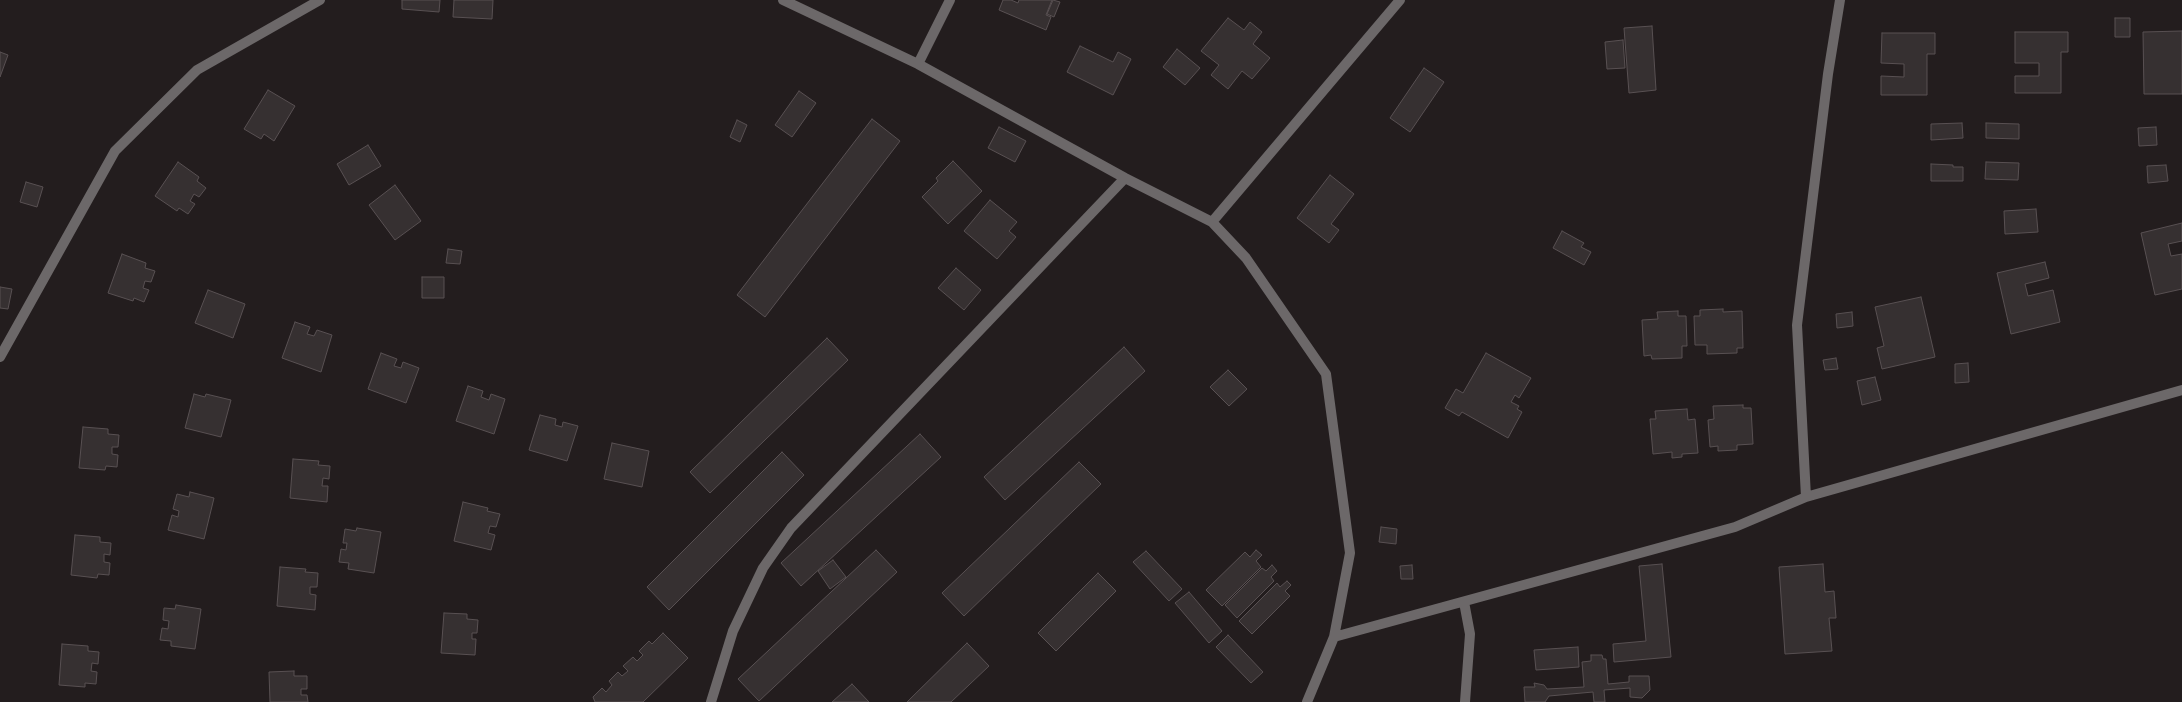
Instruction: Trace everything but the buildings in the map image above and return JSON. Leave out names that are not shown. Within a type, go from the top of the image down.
[{"type":"lane","points":[[0,357],[115,151],[197,70],[320,0]]},
{"type":"lane","points":[[783,0],[918,64],[1125,178],[1212,222],[1246,258],[1326,374],[1350,553],[1334,637],[1307,702]]},
{"type":"lane","points":[[918,64],[950,0]]},
{"type":"lane","points":[[1212,222],[1400,0]]},
{"type":"lane","points":[[1806,497],[1797,325],[1840,0]]},
{"type":"lane","points":[[711,702],[733,631],[763,568],[791,528],[1125,178]]},
{"type":"lane","points":[[1334,637],[1735,527],[1806,497],[2182,390]]},
{"type":"lane","points":[[1464,602],[1470,634],[1464,702]]}]
